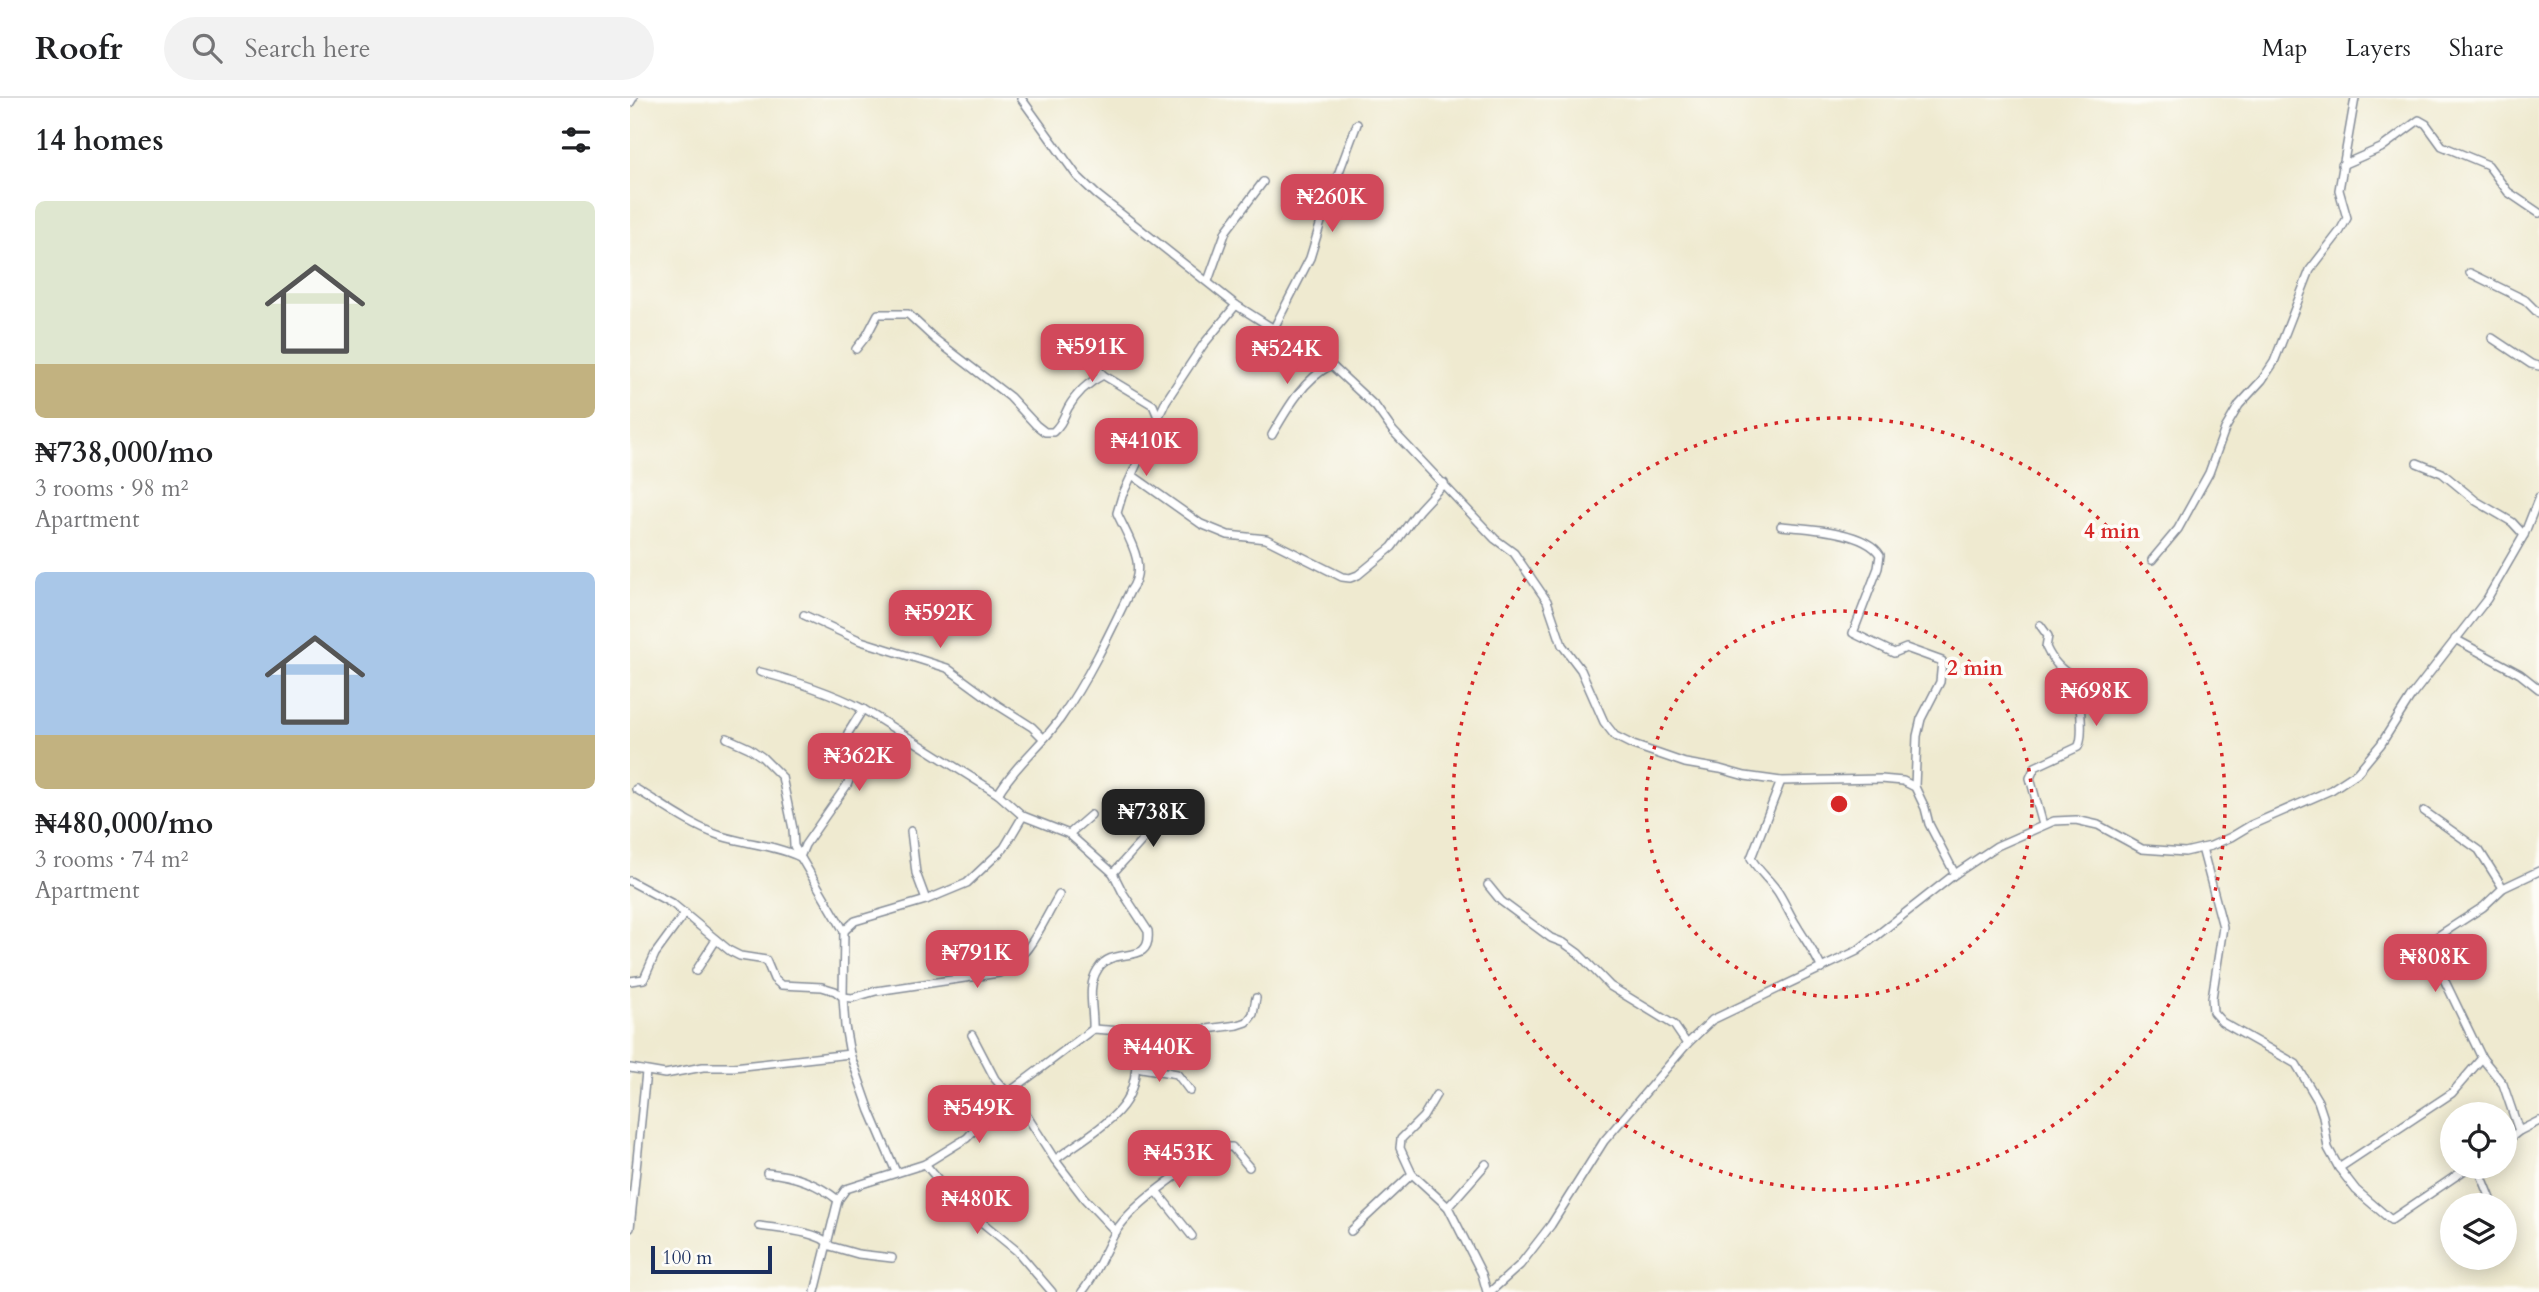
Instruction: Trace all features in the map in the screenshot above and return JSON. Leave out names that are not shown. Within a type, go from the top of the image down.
[{"type":"street","points":[[630,103],[633,98]]},
{"type":"street","points":[[1021,98],[1077,176],[1167,253],[1208,281],[1236,305],[1331,365],[1376,407],[1392,430],[1495,539],[1514,553],[1546,601],[1562,645],[1581,670],[1604,722],[1615,736],[1633,746],[1685,763],[1745,776],[1781,781],[1881,779],[1903,781],[1916,788]]},
{"type":"street","points":[[2152,560],[2178,529],[2209,473],[2224,438],[2225,429],[2239,405],[2274,362],[2310,270],[2347,218],[2339,190],[2355,98]]},
{"type":"street","points":[[2342,165],[2381,148],[2419,120],[2426,124],[2442,146],[2488,165],[2508,192],[2539,213]]},
{"type":"street","points":[[1274,328],[1310,258],[1357,124]]},
{"type":"street","points":[[1208,281],[1226,231],[1263,183]]},
{"type":"street","points":[[2470,273],[2525,300],[2539,314]]},
{"type":"street","points":[[999,794],[1008,778],[1059,721],[1100,654],[1136,582],[1139,566],[1132,541],[1117,513],[1166,401],[1203,345],[1236,305]]},
{"type":"street","points":[[856,349],[878,314],[908,314],[936,340],[1010,397],[1027,418],[1045,432],[1053,432],[1060,426],[1079,393],[1103,375]]},
{"type":"street","points":[[1092,337],[1084,353],[1085,357],[1103,375],[1153,405],[1158,417]]},
{"type":"street","points":[[2492,338],[2531,364],[2539,366]]},
{"type":"street","points":[[1272,435],[1309,380],[1331,365]]},
{"type":"street","points":[[1153,405],[1166,401]]},
{"type":"street","points":[[2417,463],[2442,474],[2476,501],[2512,522],[2524,534]]},
{"type":"street","points":[[1132,475],[1201,524],[1228,535],[1266,539],[1342,577],[1350,578],[1358,575],[1392,547],[1419,510],[1444,483]]},
{"type":"street","points":[[1436,1095],[1423,1117],[1401,1139],[1400,1148],[1412,1174],[1448,1207],[1489,1292],[1520,1265],[1551,1225],[1604,1141],[1687,1044],[1712,1020],[1857,951],[1955,874],[1997,846],[2054,821],[2076,820],[2098,825],[2142,849],[2185,852],[2231,837],[2263,819],[2332,790],[2357,773],[2381,744],[2410,698],[2487,599],[2524,534],[2539,497]]},
{"type":"street","points":[[1781,526],[1822,530],[1847,536],[1877,549],[1880,555],[1878,568],[1853,633],[1894,653],[1906,648],[1942,660],[1940,682],[1917,736],[1916,788],[1929,824],[1955,874]]},
{"type":"street","points":[[804,615],[861,641],[947,668],[1032,727],[1043,738]]},
{"type":"street","points":[[2040,625],[2048,636],[2046,648],[2059,668],[2076,679],[2082,730],[2082,740],[2078,747],[2035,767],[2031,773],[2043,825]]},
{"type":"street","points":[[2455,639],[2520,674],[2539,689]]},
{"type":"street","points":[[760,672],[842,698],[863,709],[999,794],[1023,816],[1069,834],[1114,873],[1123,893],[1148,931],[1149,938],[1142,953],[1115,956],[1098,968],[1091,993],[1093,1029]]},
{"type":"street","points":[[800,857],[805,845],[850,778],[843,762],[848,746],[848,733],[863,709]]},
{"type":"street","points":[[727,738],[762,757],[782,777],[794,846],[844,931],[843,997],[850,1054],[896,1172]]},
{"type":"street","points":[[1781,781],[1751,858],[1756,868],[1779,893],[1797,927],[1814,949],[1822,969]]},
{"type":"street","points":[[636,789],[722,836],[754,842],[800,857]]},
{"type":"street","points":[[1114,873],[1164,816],[1182,808]]},
{"type":"street","points":[[2424,811],[2479,850],[2503,888]]},
{"type":"street","points":[[1069,834],[1091,815]]},
{"type":"street","points":[[844,931],[855,921],[926,900],[967,883],[1004,848],[1023,816]]},
{"type":"street","points":[[911,831],[916,873],[926,900]]},
{"type":"street","points":[[2202,848],[2223,927],[2212,998],[2213,1012],[2222,1022],[2296,1064],[2318,1101],[2328,1148],[2339,1168],[2356,1190],[2391,1220],[2451,1179]]},
{"type":"street","points":[[2539,871],[2503,888],[2483,906],[2432,940],[2428,946],[2482,1058],[2503,1084],[2519,1131],[2539,1121]]},
{"type":"street","points":[[630,881],[673,904],[740,956],[766,960],[774,979],[781,985],[822,987],[835,990],[843,997],[852,998],[876,991],[999,973],[1010,968],[1021,959],[1059,895]]},
{"type":"street","points":[[1488,885],[1501,901],[1551,938],[1578,953],[1609,986],[1674,1025],[1687,1044]]},
{"type":"street","points":[[630,981],[644,979],[654,954],[685,913]]},
{"type":"street","points":[[696,971],[716,940]]},
{"type":"street","points":[[815,1292],[838,1200],[846,1189],[925,1164],[967,1138],[1008,1093],[1093,1029],[1136,1032],[1191,1031],[1247,1023],[1253,1014],[1256,998]]},
{"type":"street","points":[[1055,1160],[1110,1118],[1126,1101],[1136,1066],[1136,1032]]},
{"type":"street","points":[[972,1035],[995,1079],[1023,1110],[1055,1160],[1084,1198],[1116,1232]]},
{"type":"street","points":[[630,1069],[665,1074],[703,1067],[734,1067],[850,1054]]},
{"type":"street","points":[[2339,1168],[2452,1093],[2482,1058]]},
{"type":"street","points":[[1136,1066],[1177,1074],[1190,1091]]},
{"type":"street","points":[[630,1228],[646,1072]]},
{"type":"street","points":[[1082,1292],[1094,1278],[1102,1255],[1116,1232],[1135,1208],[1173,1177],[1224,1148],[1232,1147],[1249,1167]]},
{"type":"street","points":[[925,1164],[957,1202],[1017,1251],[1052,1292]]},
{"type":"street","points":[[1448,1207],[1486,1164]]},
{"type":"street","points":[[767,1173],[787,1174],[806,1181],[838,1200]]},
{"type":"street","points":[[1351,1231],[1412,1174]]},
{"type":"street","points":[[1157,1192],[1192,1236]]},
{"type":"street","points":[[759,1226],[816,1236],[841,1250],[892,1258]]}]
